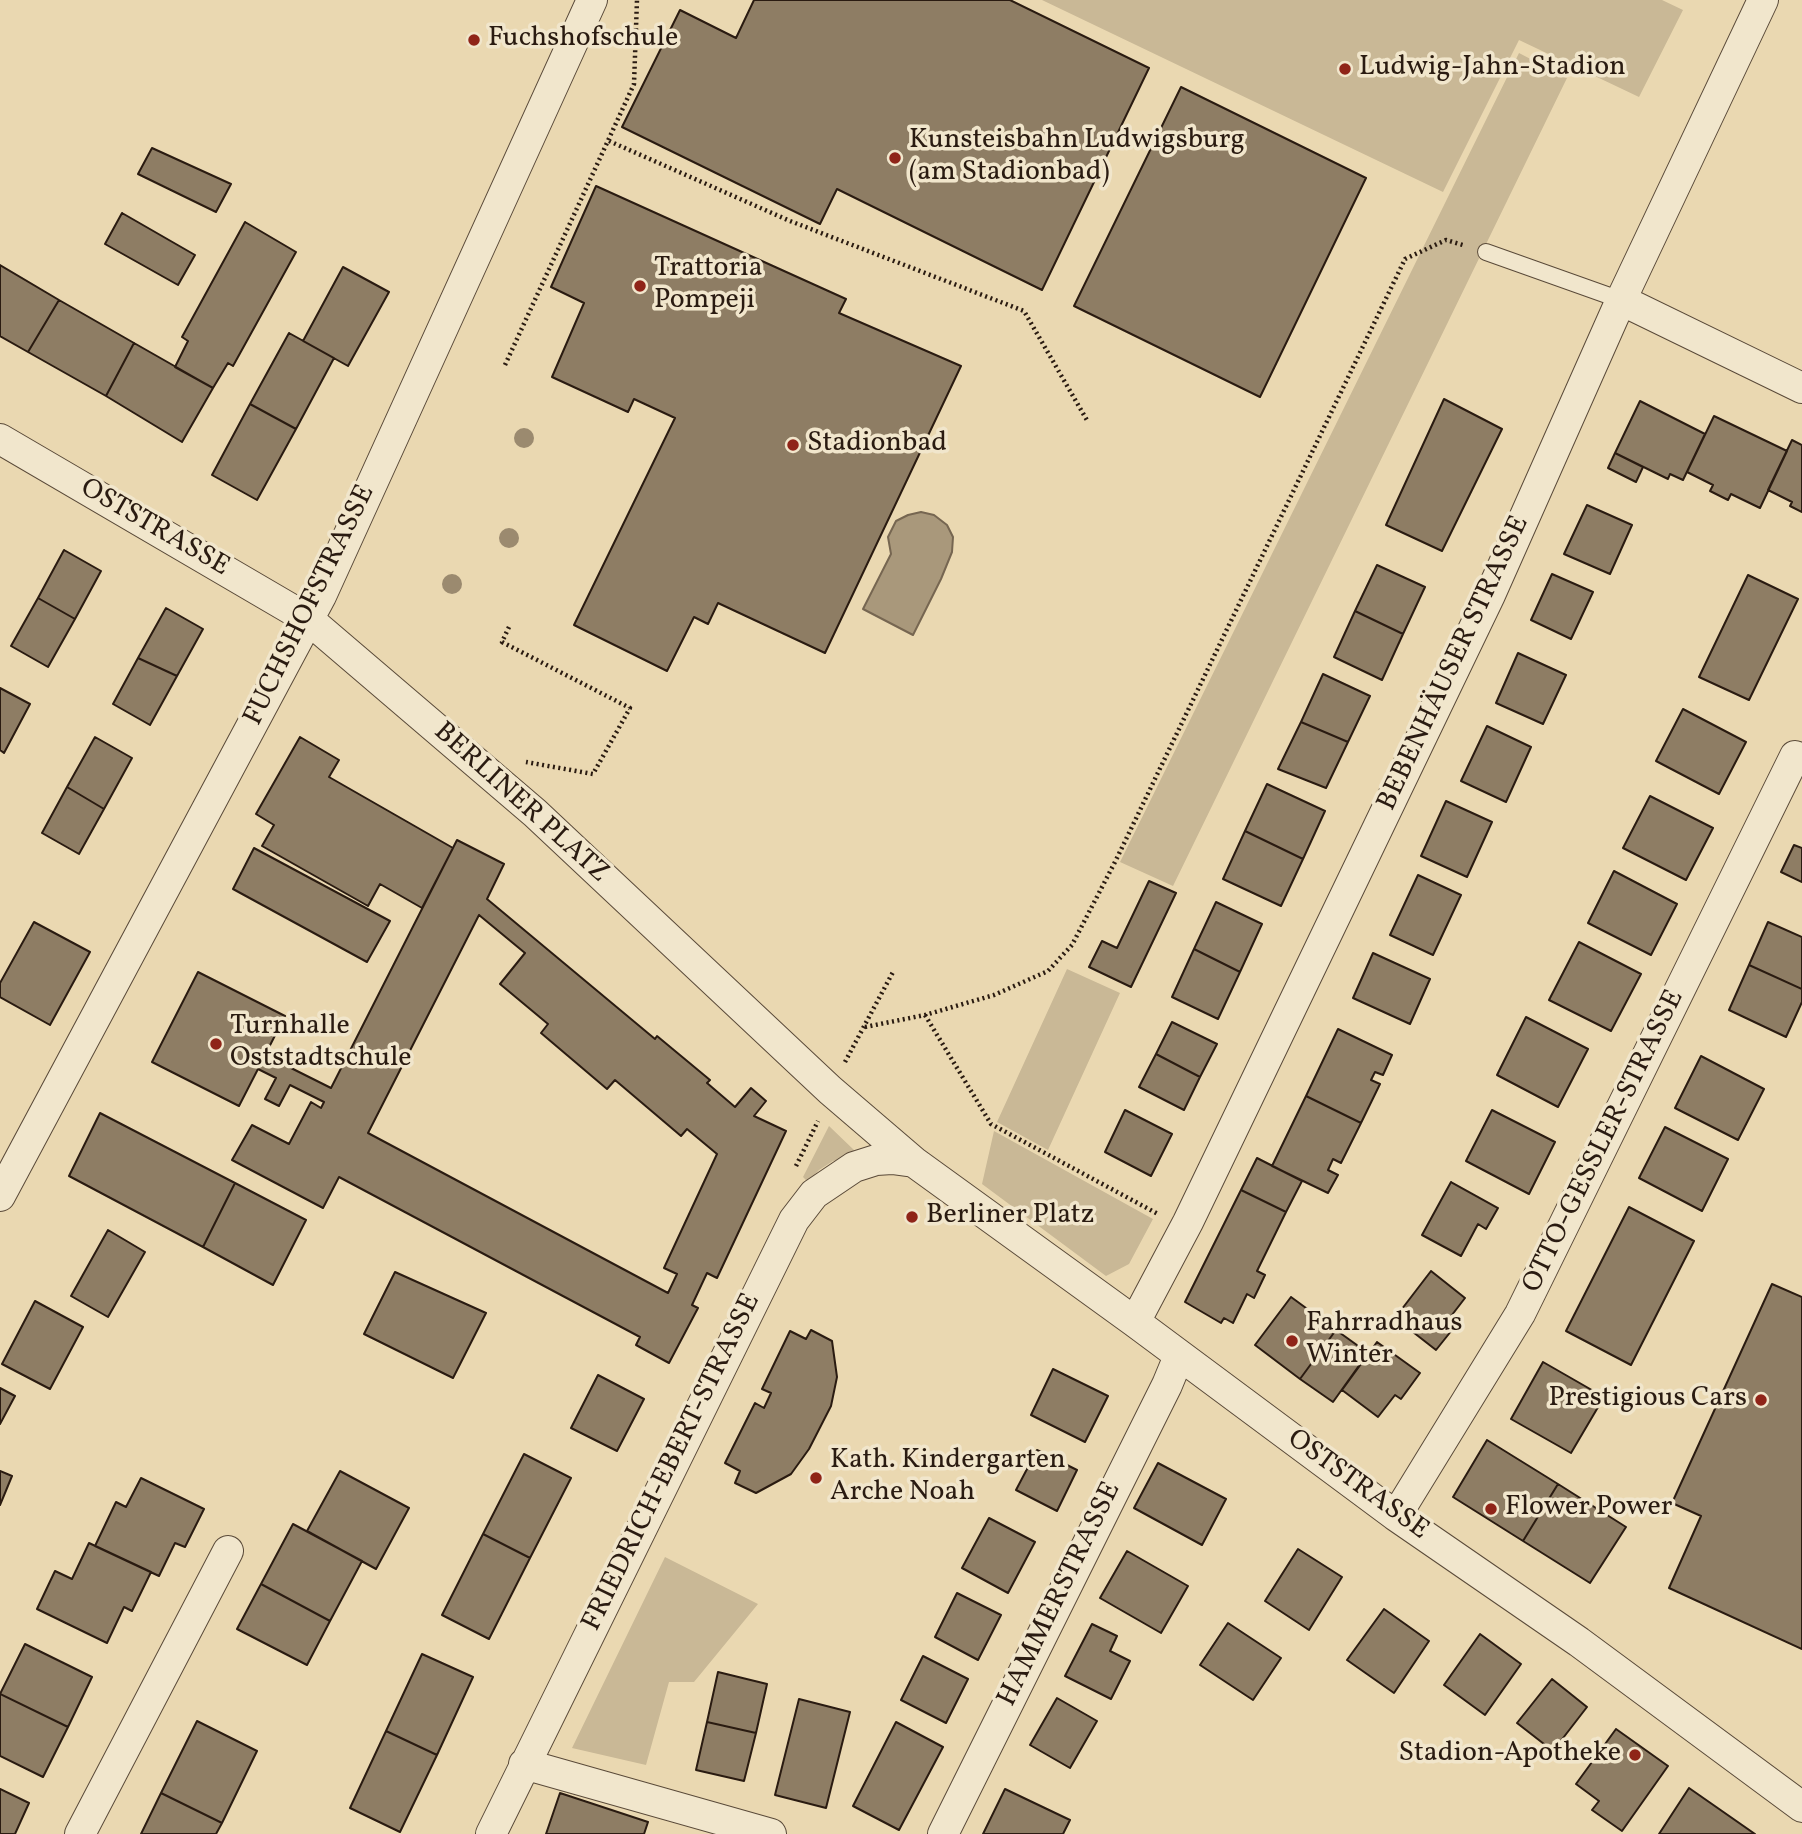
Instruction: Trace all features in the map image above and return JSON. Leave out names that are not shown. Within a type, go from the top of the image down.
[{"type":"street","name":"FUCHSHOFSTRASSE","points":[[0,1196],[309,620],[592,0]]},
{"type":"street","name":"BEBENHÄUSER STRASSE","points":[[1135,1322],[1185,1228],[1490,595],[1621,300],[1763,0]]},
{"type":"street","points":[[1621,300],[1802,388]]},
{"type":"street","name":"OSTSTRASSE","points":[[0,439],[309,620]]},
{"type":"street","name":"BERLINER PLATZ","points":[[309,620],[535,813],[830,1090],[914,1162]]},
{"type":"street","name":"OTTO-GESSLER-STRASSE","points":[[1396,1516],[1520,1314],[1795,756]]},
{"type":"street","name":"FRIEDRICH-EBERT-STRASSE","points":[[491,1834],[794,1220],[814,1194],[854,1167],[876,1160],[914,1162]]},
{"type":"street","name":"OSTSTRASSE","points":[[914,1162],[1396,1516],[1579,1642],[1802,1807]]},
{"type":"street","name":"HAMMERSTRASSE","points":[[943,1834],[1180,1356]]},
{"type":"street","points":[[80,1834],[228,1551]]},
{"type":"street","points":[[524,1764],[771,1834]]},
{"type":"lane","points":[[1486,252],[1621,300]]},
{"type":"path","points":[[505,365],[634,84],[636,0]]},
{"type":"path","points":[[609,141],[790,221],[1024,311],[1087,422]]},
{"type":"path","points":[[893,972],[865,1027],[925,1015],[994,995],[1048,971],[1072,945],[1116,860],[1405,259],[1446,240],[1486,252]]},
{"type":"path","points":[[509,627],[502,642],[630,708],[593,774]]},
{"type":"path","points":[[925,1015],[991,1124],[1185,1228]]},
{"type":"path","points":[[799,1160],[830,1090]]},
{"type":"shaded area","name":"Ludwig-Jahn-Stadion","points":[[1042,0],[1662,0],[1683,10],[1639,97],[1519,40],[1443,192]]},
{"type":"shaded area","points":[[1519,53],[1567,78],[1173,886],[1120,862]]},
{"type":"shaded area","points":[[921,512],[934,515],[947,525],[953,537],[952,552],[941,579],[913,635],[863,609],[891,554],[888,537],[896,521]]},
{"type":"shaded area","points":[[1067,969],[1120,993],[1048,1150],[997,1122]]},
{"type":"shaded area","points":[[829,1126],[854,1150],[852,1157],[833,1161],[819,1170],[808,1182],[803,1177]]},
{"type":"shaded area","points":[[994,1131],[1153,1219],[1129,1264],[1106,1276],[982,1184]]},
{"type":"shaded area","points":[[665,1557],[758,1604],[694,1682],[669,1682],[646,1765],[572,1748]]},
{"type":"building","name":"Kunsteisbahn Ludwigsburg (am Stadionbad)","points":[[754,0],[1010,0],[1149,68],[1042,290],[837,189],[820,224],[622,127],[680,10],[736,38]]},
{"type":"building","points":[[1181,87],[1366,178],[1260,397],[1074,306]]},
{"type":"building","points":[[152,148],[231,184],[216,212],[138,174]]},
{"type":"building","name":"Stadionbad","points":[[596,186],[846,299],[839,313],[961,366],[825,653],[718,603],[708,624],[694,617],[667,671],[574,625],[675,418],[634,399],[628,412],[552,377],[584,303],[551,287]]},
{"type":"building","points":[[122,213],[195,255],[178,285],[105,244]]},
{"type":"building","points":[[245,222],[296,252],[233,366],[228,363],[213,388],[175,367],[188,341],[182,337]]},
{"type":"building","points":[[0,265],[59,300],[28,352],[0,336]]},
{"type":"building","points":[[343,267],[389,292],[348,366],[303,341]]},
{"type":"building","points":[[59,300],[134,343],[106,396],[28,352]]},
{"type":"building","points":[[289,333],[334,358],[296,429],[250,404]]},
{"type":"building","points":[[134,343],[213,388],[182,442],[106,396]]},
{"type":"building","points":[[1444,399],[1502,429],[1442,551],[1386,525]]},
{"type":"building","points":[[1640,401],[1705,434],[1683,480],[1670,474],[1668,479],[1615,453]]},
{"type":"building","points":[[250,404],[296,429],[257,500],[212,475]]},
{"type":"building","points":[[1714,416],[1787,451],[1760,508],[1731,494],[1728,500],[1710,491],[1713,485],[1687,472]]},
{"type":"building","points":[[1792,440],[1802,445],[1802,512],[1790,506],[1792,502],[1768,490]]},
{"type":"building","points":[[1615,453],[1643,467],[1636,482],[1608,468]]},
{"type":"building","points":[[1587,505],[1632,525],[1610,574],[1564,554]]},
{"type":"building","points":[[64,550],[101,571],[75,619],[38,598]]},
{"type":"building","points":[[1377,565],[1425,587],[1403,634],[1355,611]]},
{"type":"building","points":[[1552,574],[1593,592],[1571,639],[1531,620]]},
{"type":"building","points":[[1748,575],[1798,599],[1749,700],[1699,677]]},
{"type":"building","points":[[38,598],[75,619],[48,667],[11,646]]},
{"type":"building","points":[[166,608],[203,629],[177,676],[138,658]]},
{"type":"building","points":[[1355,611],[1403,634],[1382,680],[1334,657]]},
{"type":"building","points":[[1518,653],[1566,675],[1543,724],[1496,703]]},
{"type":"building","points":[[138,658],[177,676],[150,725],[113,704]]},
{"type":"building","points":[[1323,674],[1370,696],[1348,742],[1301,722]]},
{"type":"building","points":[[0,688],[30,704],[4,753],[0,750]]},
{"type":"building","points":[[1683,709],[1746,742],[1719,794],[1656,761]]},
{"type":"building","points":[[1301,722],[1348,742],[1326,788],[1278,769]]},
{"type":"building","points":[[1487,726],[1531,747],[1506,802],[1461,781]]},
{"type":"building","points":[[95,737],[132,758],[104,809],[67,787]]},
{"type":"building","points":[[300,737],[339,760],[329,777],[453,848],[422,908],[380,884],[368,906],[262,846],[274,825],[256,814]]},
{"type":"building","points":[[1267,784],[1325,811],[1303,859],[1245,831]]},
{"type":"building","points":[[67,787],[104,809],[79,854],[42,833]]},
{"type":"building","points":[[1650,796],[1713,828],[1686,880],[1623,848]]},
{"type":"building","points":[[1446,801],[1492,822],[1467,877],[1421,856]]},
{"type":"building","points":[[1245,831],[1303,859],[1281,906],[1223,879]]},
{"type":"building","points":[[457,840],[504,864],[487,899],[655,1039],[657,1036],[710,1080],[707,1083],[735,1107],[751,1088],[766,1101],[754,1116],[786,1131],[717,1278],[707,1273],[692,1305],[698,1308],[669,1363],[636,1345],[640,1337],[339,1177],[323,1208],[232,1160],[252,1125],[289,1144],[311,1102],[321,1108],[324,1102],[290,1085],[279,1106],[265,1099],[276,1078],[258,1069],[239,1106],[152,1062],[198,972],[285,1016],[265,1055],[331,1088]],"holes":[[[479,915],[525,953],[500,984],[548,1024],[541,1033],[607,1089],[615,1080],[681,1136],[687,1129],[717,1154],[664,1268],[677,1274],[668,1293],[368,1133]]]},
{"type":"building","points":[[1794,845],[1802,848],[1802,882],[1781,872]]},
{"type":"building","points":[[254,848],[390,921],[367,962],[233,889]]},
{"type":"building","points":[[1614,871],[1677,904],[1651,955],[1588,923]]},
{"type":"building","points":[[1418,875],[1461,895],[1433,955],[1390,935]]},
{"type":"building","points":[[1149,881],[1176,893],[1131,987],[1089,967],[1102,941],[1117,948]]},
{"type":"building","points":[[1216,902],[1262,924],[1240,972],[1194,949]]},
{"type":"building","points":[[34,922],[90,952],[50,1025],[0,997],[0,983]]},
{"type":"building","points":[[1768,922],[1802,937],[1802,989],[1749,965]]},
{"type":"building","points":[[1579,942],[1641,974],[1611,1031],[1549,1000]]},
{"type":"building","points":[[1194,949],[1240,972],[1218,1019],[1172,997]]},
{"type":"building","points":[[1373,953],[1430,979],[1410,1024],[1353,998]]},
{"type":"building","points":[[1749,965],[1802,989],[1802,1002],[1786,1037],[1729,1010]]},
{"type":"building","points":[[1526,1017],[1588,1049],[1558,1107],[1497,1075]]},
{"type":"building","points":[[1172,1022],[1217,1044],[1200,1077],[1156,1054]]},
{"type":"building","points":[[1338,1029],[1392,1055],[1383,1075],[1375,1072],[1371,1080],[1380,1084],[1361,1123],[1306,1096]]},
{"type":"building","points":[[1156,1054],[1200,1077],[1184,1110],[1139,1087]]},
{"type":"building","points":[[1701,1056],[1764,1089],[1738,1140],[1675,1108]]},
{"type":"building","points":[[1306,1096],[1361,1123],[1341,1163],[1333,1159],[1328,1170],[1338,1175],[1328,1193],[1272,1166]]},
{"type":"building","points":[[1125,1110],[1172,1134],[1151,1176],[1105,1152]]},
{"type":"building","points":[[1492,1110],[1555,1142],[1529,1194],[1466,1161]]},
{"type":"building","points":[[100,1113],[235,1183],[203,1247],[69,1176]]},
{"type":"building","points":[[1665,1127],[1728,1159],[1702,1211],[1639,1178]]},
{"type":"building","points":[[1257,1158],[1302,1181],[1286,1212],[1241,1190]]},
{"type":"building","points":[[1451,1182],[1498,1208],[1486,1229],[1478,1224],[1461,1256],[1422,1235]]},
{"type":"building","points":[[235,1183],[306,1220],[273,1285],[203,1247]]},
{"type":"building","points":[[1241,1190],[1286,1212],[1257,1271],[1265,1275],[1254,1298],[1247,1294],[1233,1323],[1224,1318],[1221,1323],[1185,1302]]},
{"type":"building","points":[[1629,1207],[1694,1241],[1631,1365],[1566,1331]]},
{"type":"building","points":[[108,1230],[145,1252],[108,1317],[71,1296]]},
{"type":"building","points":[[1431,1271],[1465,1298],[1445,1324],[1452,1330],[1436,1350],[1395,1318]]},
{"type":"building","points":[[395,1272],[486,1313],[453,1378],[364,1334]]},
{"type":"building","name":"Prestigious Cars","points":[[1772,1284],[1802,1297],[1802,1649],[1669,1588],[1701,1516],[1672,1503]]},
{"type":"building","points":[[1291,1297],[1336,1330],[1300,1379],[1255,1345]]},
{"type":"building","points":[[35,1301],[83,1327],[50,1389],[2,1364]]},
{"type":"building","points":[[811,1330],[832,1341],[837,1377],[831,1406],[809,1449],[791,1474],[756,1493],[735,1483],[740,1471],[725,1463],[755,1403],[764,1408],[771,1393],[762,1389],[790,1331],[806,1339]]},
{"type":"building","points":[[1336,1330],[1368,1353],[1333,1402],[1300,1379]]},
{"type":"building","points":[[1377,1342],[1420,1373],[1401,1399],[1395,1395],[1378,1417],[1342,1390]]},
{"type":"building","points":[[1543,1362],[1604,1397],[1571,1453],[1511,1419]]},
{"type":"building","points":[[1053,1369],[1108,1396],[1085,1442],[1031,1415]]},
{"type":"building","points":[[598,1375],[644,1399],[617,1451],[571,1428]]},
{"type":"building","points":[[0,1388],[15,1396],[0,1424]]},
{"type":"building","points":[[1487,1440],[1558,1484],[1523,1541],[1453,1497]]},
{"type":"building","points":[[1037,1450],[1077,1470],[1057,1511],[1016,1490]]},
{"type":"building","points":[[524,1454],[571,1478],[530,1558],[483,1534]]},
{"type":"building","points":[[1158,1463],[1226,1499],[1202,1545],[1134,1508]]},
{"type":"building","points":[[0,1471],[12,1476],[0,1505]]},
{"type":"building","points":[[340,1471],[409,1508],[376,1569],[307,1531]]},
{"type":"building","points":[[141,1478],[204,1509],[185,1547],[175,1543],[159,1576],[95,1546],[116,1502],[126,1507]]},
{"type":"building","points":[[1558,1484],[1626,1527],[1590,1583],[1523,1541]]},
{"type":"building","points":[[989,1518],[1035,1542],[1008,1593],[962,1568]]},
{"type":"building","points":[[293,1524],[362,1561],[330,1621],[261,1584]]},
{"type":"building","points":[[483,1534],[530,1558],[489,1639],[442,1615]]},
{"type":"building","points":[[89,1543],[151,1572],[132,1611],[124,1607],[107,1643],[37,1609],[55,1571],[72,1579]]},
{"type":"building","points":[[1298,1549],[1342,1577],[1309,1630],[1265,1601]]},
{"type":"building","points":[[1127,1551],[1188,1586],[1161,1633],[1100,1598]]},
{"type":"building","points":[[261,1584],[330,1621],[307,1665],[237,1629]]},
{"type":"building","points":[[957,1593],[1001,1615],[978,1660],[935,1637]]},
{"type":"building","points":[[1384,1609],[1429,1641],[1394,1693],[1347,1660]]},
{"type":"building","points":[[1228,1623],[1281,1658],[1253,1700],[1200,1665]]},
{"type":"building","points":[[1092,1624],[1117,1636],[1110,1651],[1130,1661],[1111,1699],[1065,1676]]},
{"type":"building","points":[[1480,1634],[1521,1664],[1485,1715],[1444,1685]]},
{"type":"building","points":[[25,1644],[92,1677],[68,1727],[0,1694]]},
{"type":"building","points":[[422,1654],[473,1677],[437,1755],[386,1731]]},
{"type":"building","points":[[923,1656],[968,1679],[946,1723],[901,1700]]},
{"type":"building","points":[[718,1672],[767,1684],[756,1733],[707,1722]]},
{"type":"building","points":[[1552,1679],[1587,1707],[1553,1751],[1517,1723]]},
{"type":"building","points":[[0,1694],[68,1727],[43,1777],[0,1756]]},
{"type":"building","points":[[1057,1698],[1097,1721],[1070,1768],[1030,1745]]},
{"type":"building","points":[[799,1699],[850,1712],[826,1808],[775,1795]]},
{"type":"building","points":[[197,1721],[257,1751],[222,1823],[161,1793]]},
{"type":"building","points":[[707,1722],[756,1733],[744,1781],[696,1770]]},
{"type":"building","points":[[896,1722],[943,1747],[899,1830],[853,1806]]},
{"type":"building","points":[[1616,1729],[1668,1766],[1622,1831],[1592,1810],[1599,1801],[1576,1784]]},
{"type":"building","points":[[386,1731],[437,1755],[400,1832],[350,1808]]},
{"type":"building","points":[[1689,1788],[1755,1834],[1659,1834]]},
{"type":"building","points":[[0,1789],[29,1803],[15,1834],[0,1834]]},
{"type":"building","points":[[1005,1789],[1070,1820],[1063,1834],[983,1834]]},
{"type":"building","points":[[161,1793],[222,1823],[216,1834],[141,1834]]},
{"type":"building","points":[[560,1793],[648,1822],[644,1834],[546,1834]]},
{"type":"place","name":"Fuchshofschule","points":[[474,40]]},
{"type":"place","name":"Ludwig-Jahn-Stadion","points":[[1345,69]]},
{"type":"place","name":"Kunsteisbahn Ludwigsburg (am Stadionbad)","points":[[895,158]]},
{"type":"place","name":"Trattoria Pompeji","points":[[640,286]]},
{"type":"place","name":"Stadionbad","points":[[793,445]]},
{"type":"place","name":"Turnhalle Oststadtschule","points":[[216,1044]]},
{"type":"place","name":"Berliner Platz","points":[[912,1217]]},
{"type":"place","name":"Fahrradhaus Winter","points":[[1292,1341]]},
{"type":"place","name":"Prestigious Cars","points":[[1761,1400]]},
{"type":"place","name":"Kath. Kindergarten Arche Noah","points":[[816,1478]]},
{"type":"place","name":"Flower Power","points":[[1491,1509]]},
{"type":"place","name":"Stadion-Apotheke","points":[[1635,1755]]}]
